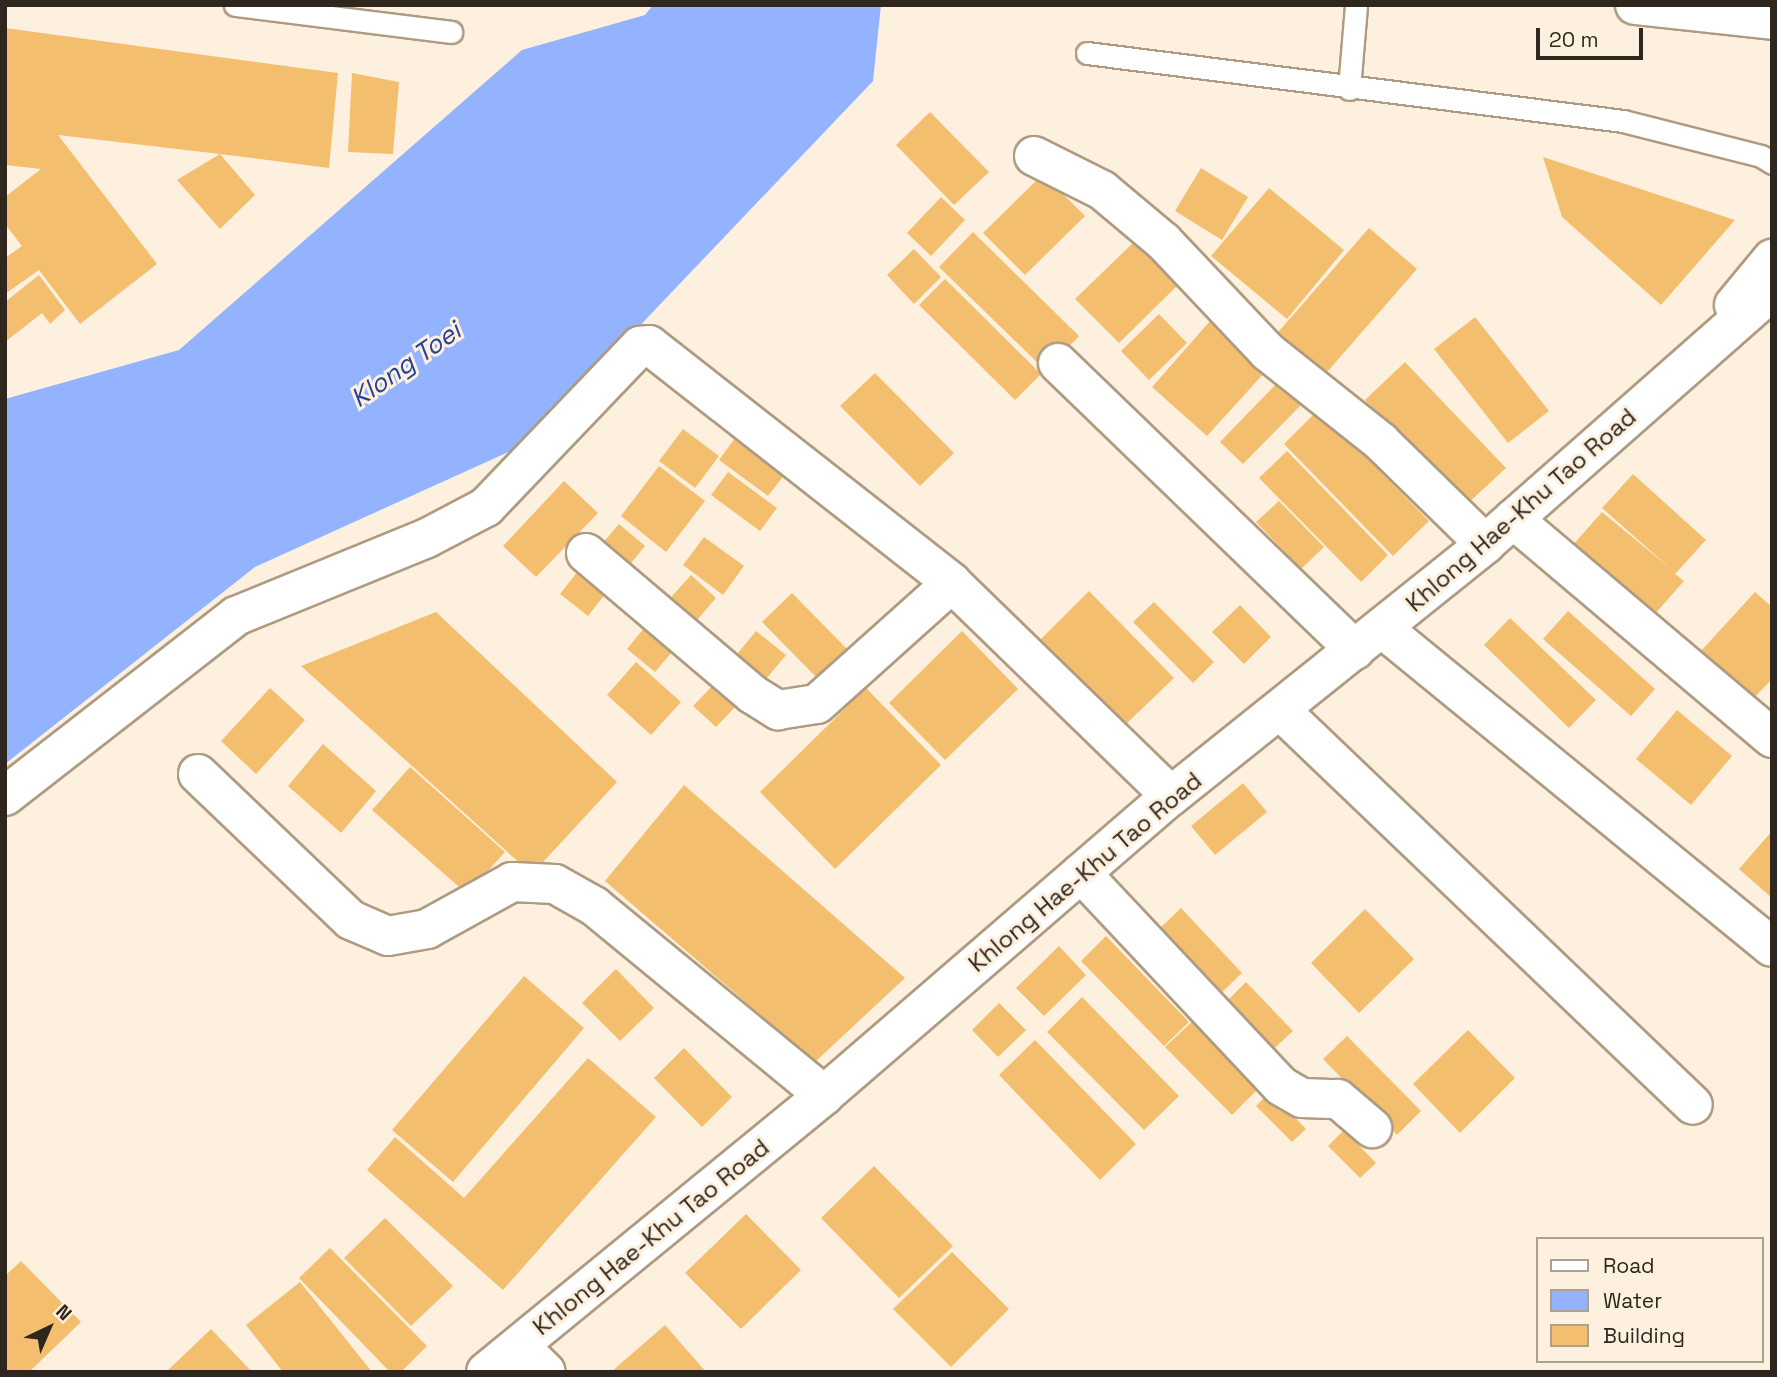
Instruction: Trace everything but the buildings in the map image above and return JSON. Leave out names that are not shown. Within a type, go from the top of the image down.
[{"type":"street","points":[[1635,5],[1772,20]]},
{"type":"street","points":[[1727,15],[1772,42]]},
{"type":"street","points":[[1034,156],[1102,191],[1164,242],[1268,352],[1381,442],[1485,544]]},
{"type":"street","points":[[1683,370],[1772,258]]},
{"type":"street","points":[[1683,370],[1772,291]]},
{"type":"street","points":[[5,796],[236,616],[427,538],[486,507],[643,345],[657,347],[677,362],[952,583],[1171,796]]},
{"type":"street","points":[[1058,363],[1369,640],[1772,947]]},
{"type":"street","name":"Khlong Hae-Khu Tao Road","points":[[486,1372],[824,1095],[1171,796],[1369,640],[1485,544],[1683,370]]},
{"type":"street","points":[[1513,519],[1772,738]]},
{"type":"street","points":[[586,552],[752,694],[778,710],[817,704],[952,583]]},
{"type":"street","points":[[1280,710],[1693,1105]]},
{"type":"street","points":[[198,774],[351,920],[388,936],[427,929],[512,882],[555,884],[594,906],[824,1095]]},
{"type":"street","points":[[1081,873],[1281,1086],[1302,1098],[1338,1099],[1372,1128]]},
{"type":"street","points":[[519,1346],[546,1372]]},
{"type":"lane","points":[[235,5],[302,9],[451,32]]},
{"type":"lane","points":[[1349,89],[1356,5]]},
{"type":"lane","points":[[1087,53],[1349,89],[1623,121],[1761,156],[1772,163]]},
{"type":"water","name":"Klong Toei","points":[[653,5],[881,5],[873,81],[528,443],[255,567],[5,764],[5,399],[179,350],[522,50],[645,15]]}]
